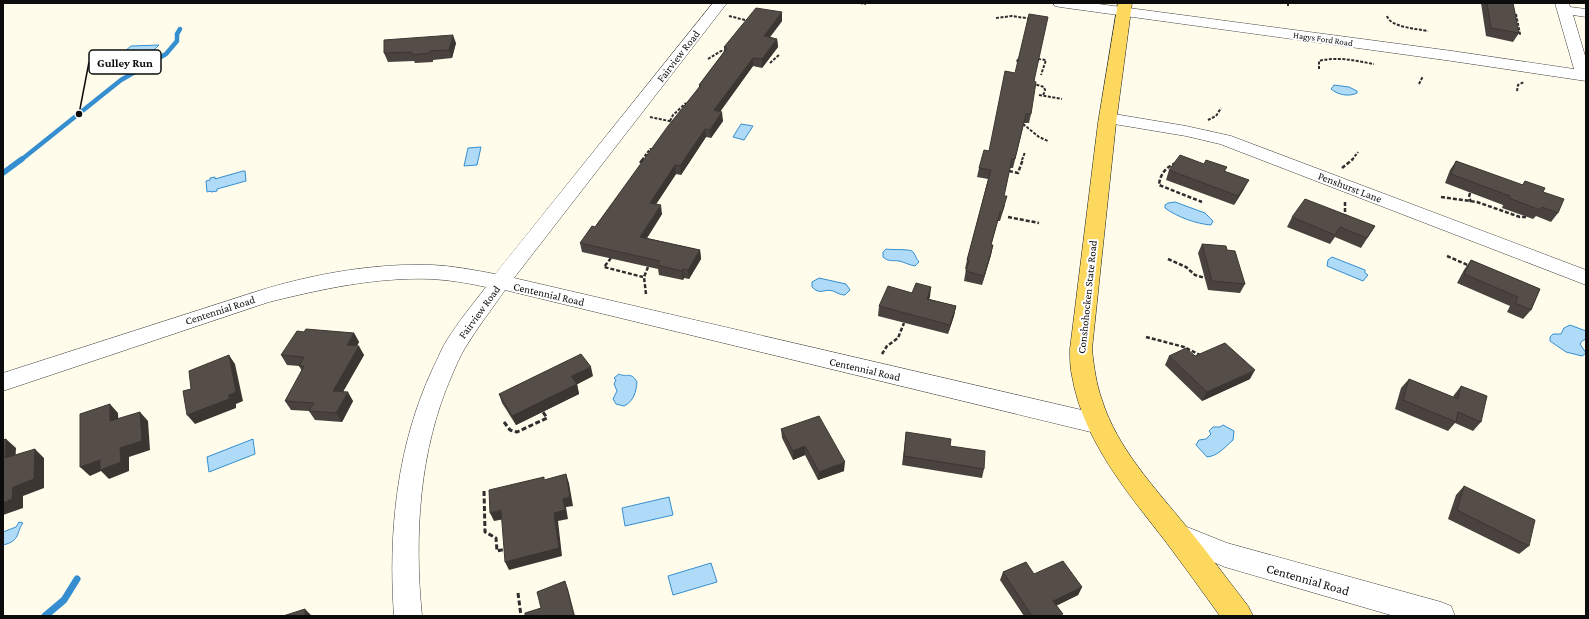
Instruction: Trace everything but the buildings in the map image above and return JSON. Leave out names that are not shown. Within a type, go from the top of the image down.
[{"type":"main road","name":"Conshohocken State Road","points":[[1124,7],[1108,118],[1081,349],[1081,366],[1084,384],[1099,424],[1126,470],[1238,616]]},
{"type":"street","name":"Fairview Road","points":[[408,616],[405,581],[407,510],[416,449],[432,395],[455,345],[500,282],[720,3]]},
{"type":"street","name":"Hagys Ford Road","points":[[1060,3],[1124,7],[1585,76]]},
{"type":"street","points":[[1563,6],[1586,13]]},
{"type":"street","points":[[1563,6],[1585,76]]},
{"type":"street","name":"Penshurst Lane","points":[[1108,118],[1179,130],[1225,140],[1586,278]]},
{"type":"street","name":"Centennial Road","points":[[3,382],[265,296],[328,281],[370,274],[401,272],[460,274],[500,282],[1099,424]]},
{"type":"street","name":"Centennial Road","points":[[1177,536],[1225,555],[1441,616]]},
{"type":"path","points":[[860,3],[866,4]]},
{"type":"path","points":[[1511,33],[1520,34],[1516,14]]},
{"type":"path","points":[[996,18],[1012,16],[1036,19]]},
{"type":"path","points":[[1387,16],[1388,20],[1393,24],[1428,31]]},
{"type":"path","points":[[708,59],[721,51],[728,51]]},
{"type":"path","points":[[770,63],[780,54]]},
{"type":"path","points":[[1018,59],[1018,65],[1023,68]]},
{"type":"path","points":[[1038,59],[1046,60],[1041,75]]},
{"type":"path","points":[[1319,69],[1319,61],[1324,59],[1338,59],[1374,64]]},
{"type":"path","points":[[1419,84],[1423,76]]},
{"type":"path","points":[[1034,80],[1034,84],[1044,87],[1045,90],[1043,96]]},
{"type":"path","points":[[1039,95],[1062,99]]},
{"type":"path","points":[[670,121],[672,115],[686,103]]},
{"type":"path","points":[[632,114],[670,121],[678,124]]},
{"type":"path","points":[[1023,124],[1039,137],[1048,141]]},
{"type":"path","points":[[640,163],[650,149],[659,151]]},
{"type":"path","points":[[1009,171],[1018,173],[1025,152]]},
{"type":"path","points":[[1333,181],[1340,169],[1351,162],[1358,152]]},
{"type":"path","points":[[1178,162],[1171,165],[1165,171],[1159,181],[1159,185],[1202,202]]},
{"type":"path","points":[[1342,224],[1346,214],[1344,203],[1351,188]]},
{"type":"path","points":[[1470,193],[1469,197],[1471,202]]},
{"type":"path","points":[[1440,197],[1477,202],[1520,218],[1525,218],[1526,216]]},
{"type":"path","points":[[1008,217],[1039,223]]},
{"type":"path","points":[[1447,256],[1474,267]]},
{"type":"path","points":[[611,258],[604,267],[643,277]]},
{"type":"path","points":[[1168,260],[1186,267],[1195,275],[1205,278]]},
{"type":"path","points":[[646,294],[643,277],[648,267]]},
{"type":"path","points":[[876,371],[883,350],[898,338],[904,323]]},
{"type":"path","points":[[1146,338],[1184,347],[1200,354],[1206,359]]},
{"type":"path","points":[[504,422],[510,430],[517,432],[547,418],[543,412]]},
{"type":"path","points":[[484,491],[485,532],[496,538],[497,551],[507,549]]},
{"type":"path","points":[[518,593],[521,616]]},
{"type":"water","points":[[159,45],[154,50],[125,51],[131,46]]},
{"type":"water","points":[[1334,85],[1349,87],[1357,91],[1357,93],[1351,95],[1340,94],[1331,89]]},
{"type":"water","points":[[741,124],[753,126],[744,140],[733,137]]},
{"type":"water","points":[[481,147],[477,165],[464,166],[468,148]]},
{"type":"water","points":[[245,171],[246,181],[217,189],[217,191],[207,192],[206,181],[210,180],[210,178],[215,177],[215,179]]},
{"type":"water","points":[[1175,202],[1205,213],[1213,221],[1211,225],[1187,220],[1165,208],[1165,205],[1168,203]]},
{"type":"water","points":[[886,249],[912,251],[919,262],[915,266],[899,261],[887,260],[883,257],[883,252]]},
{"type":"water","points":[[1332,257],[1365,270],[1365,273],[1368,275],[1363,281],[1327,266],[1328,260]]},
{"type":"water","points":[[819,278],[846,284],[850,290],[845,295],[830,290],[815,290],[812,287],[812,282]]},
{"type":"water","points":[[1570,325],[1586,331],[1586,339],[1580,344],[1586,353],[1582,356],[1566,352],[1550,341],[1550,337],[1553,334],[1561,334],[1564,328]]},
{"type":"water","points":[[619,374],[631,376],[637,382],[634,396],[630,402],[624,406],[616,404],[613,399],[617,391],[614,384],[616,380],[614,378]]},
{"type":"water","points":[[1223,425],[1234,431],[1233,440],[1218,453],[1207,457],[1196,445],[1199,440],[1206,439],[1211,434],[1209,431],[1213,427],[1220,427]]},
{"type":"water","points":[[253,439],[255,454],[209,472],[207,457]]},
{"type":"water","points":[[669,497],[673,515],[625,526],[622,508]]},
{"type":"water","points":[[19,522],[23,523],[15,539],[3,545],[3,532],[16,527]]},
{"type":"water","points":[[711,563],[717,582],[673,595],[668,576]]},
{"type":"waterway","points":[[21,160],[121,80],[166,54],[177,41],[177,34],[180,29]]},
{"type":"waterway","points":[[3,173],[22,159]]},
{"type":"waterway","points":[[45,616],[64,600],[77,579]]},
{"type":"place","name":"Gulley Run","points":[[79,114]]}]
